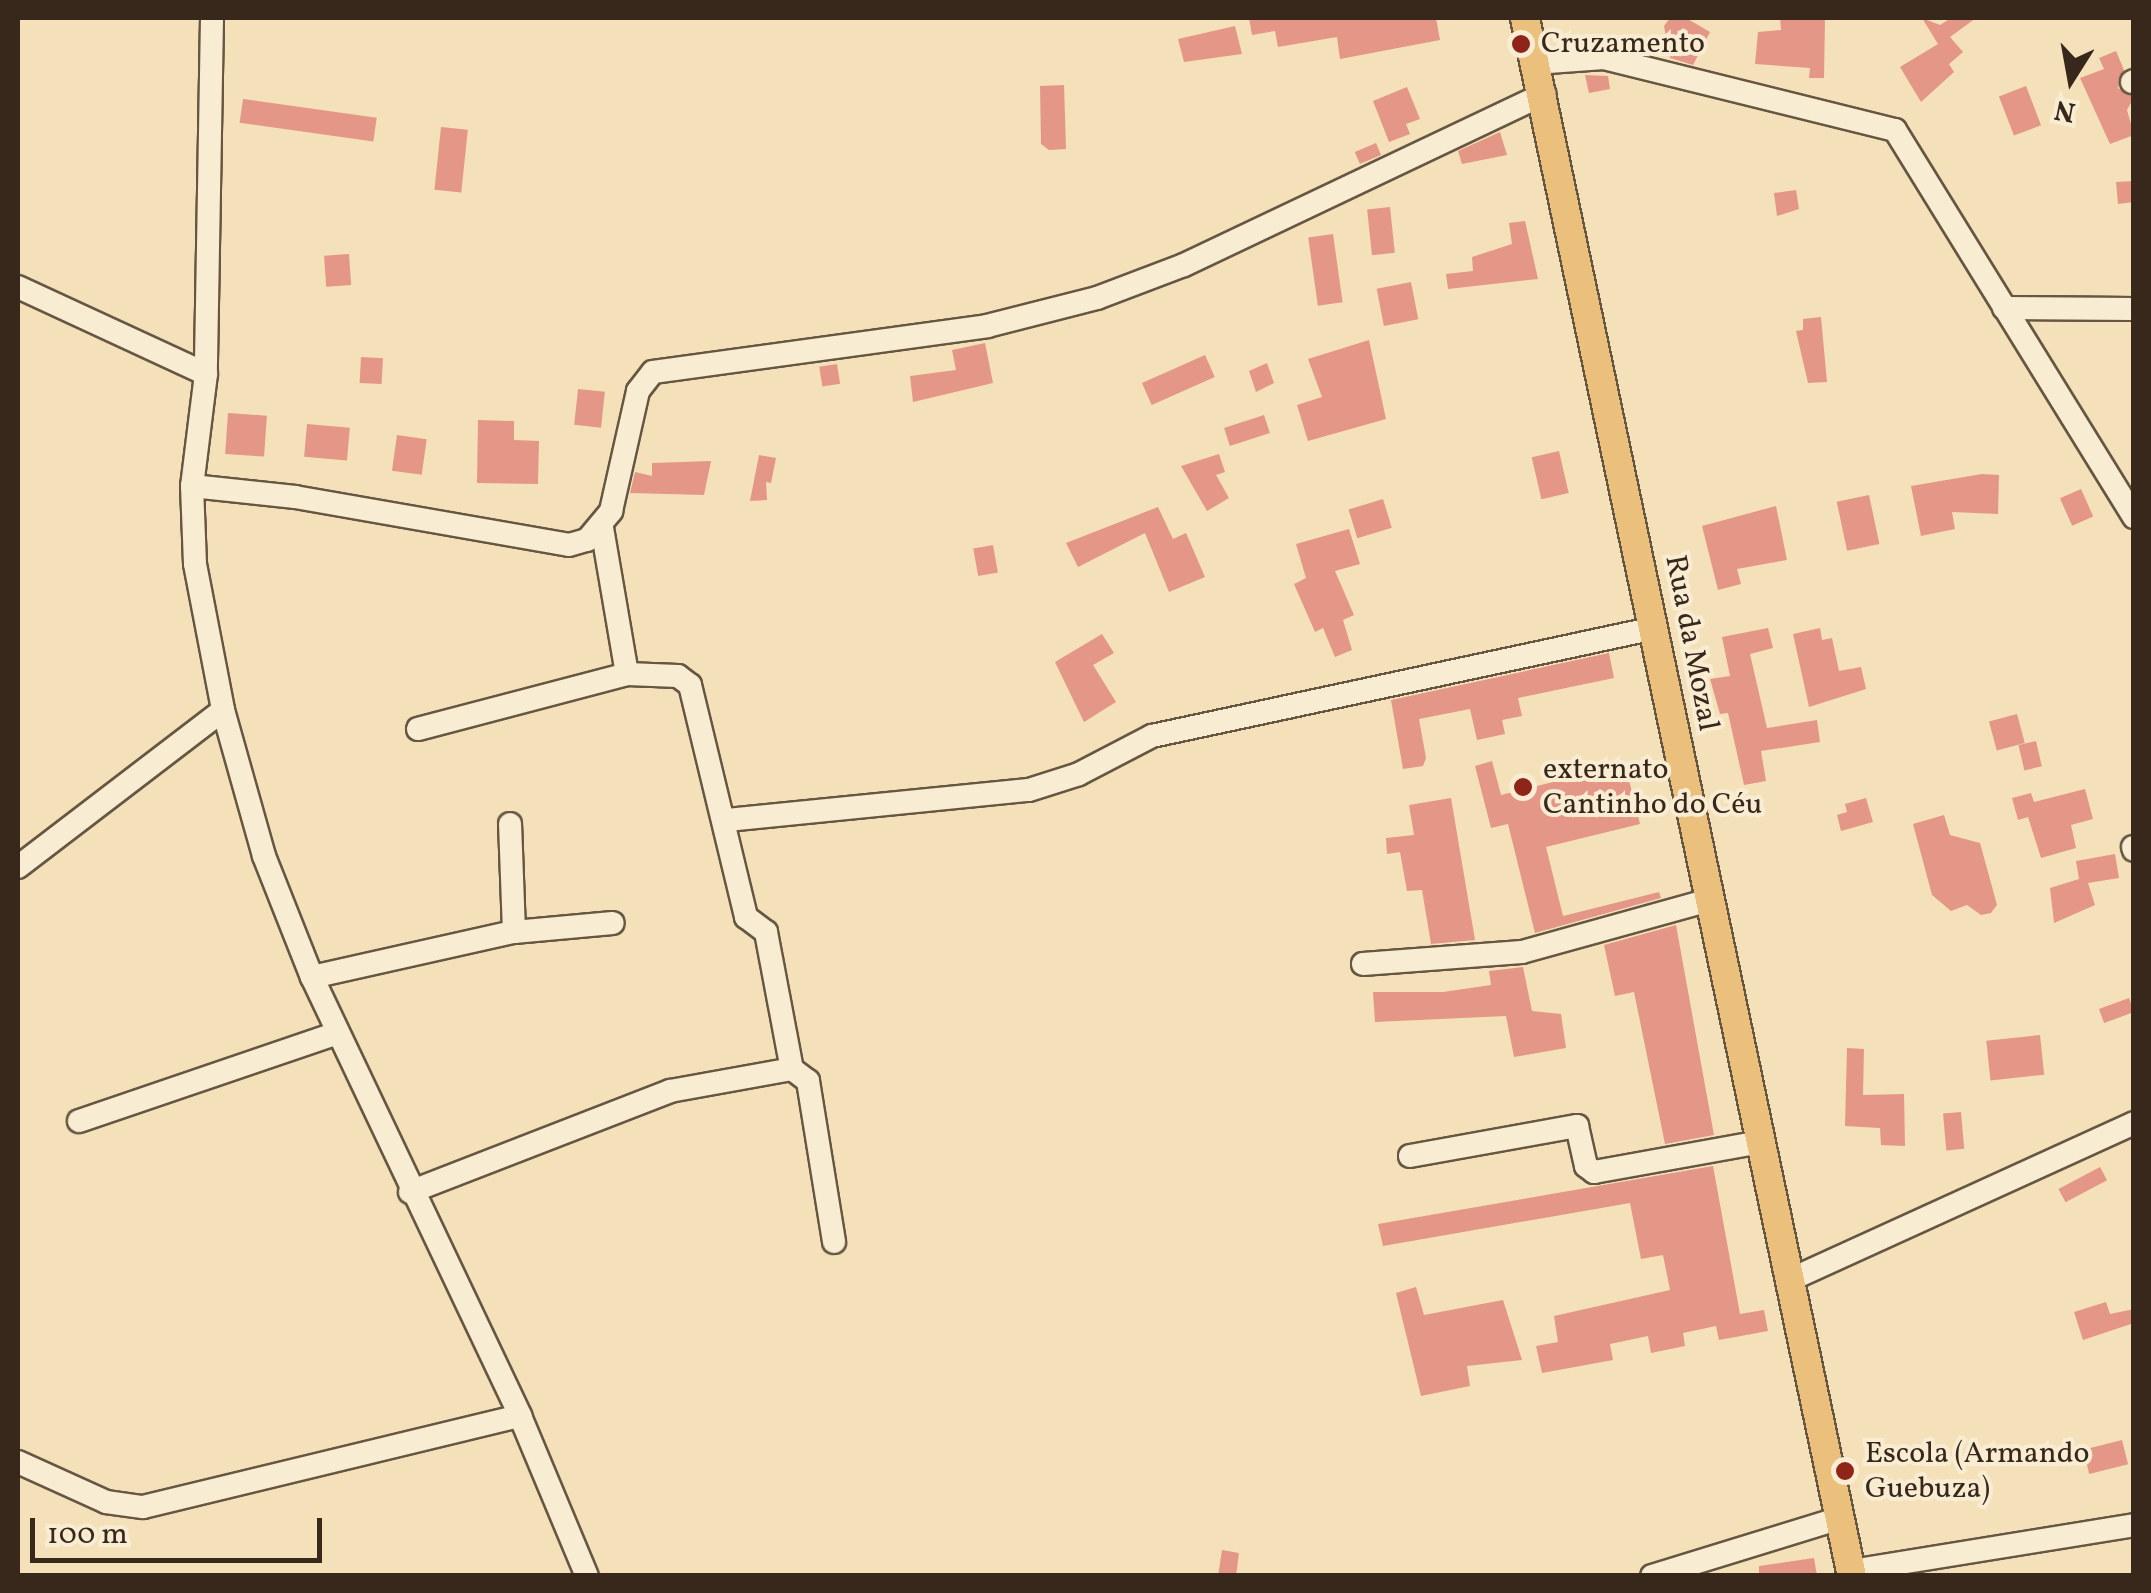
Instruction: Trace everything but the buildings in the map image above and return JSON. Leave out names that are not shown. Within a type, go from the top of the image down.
[{"type":"main road","name":"Rua da Mozal","points":[[1525,18],[1544,94],[1851,1573]]},
{"type":"street","points":[[212,18],[206,374],[192,486],[195,564],[223,710],[264,856],[312,977],[410,1192],[520,1416],[587,1576]]},
{"type":"street","points":[[1536,63],[1604,58],[1895,130],[2134,518]]},
{"type":"street","points":[[627,674],[602,528],[638,391],[653,372],[987,326],[1097,298],[1184,265],[1544,94]]},
{"type":"street","points":[[18,287],[206,374]]},
{"type":"street","points":[[2004,308],[2134,310]]},
{"type":"street","points":[[192,486],[295,497],[568,545],[602,528]]},
{"type":"street","points":[[726,820],[1029,790],[1079,774],[1152,736],[1655,628]]},
{"type":"street","points":[[418,729],[627,674],[678,676],[690,685],[726,820],[746,917],[766,932],[792,1069],[808,1081],[834,1242]]},
{"type":"street","points":[[18,867],[223,710]]},
{"type":"street","points":[[510,824],[514,932]]},
{"type":"street","points":[[1363,964],[1522,952],[1710,900]]},
{"type":"street","points":[[312,977],[514,932],[613,924]]},
{"type":"street","points":[[79,1121],[338,1033]]},
{"type":"street","points":[[410,1192],[670,1090],[792,1069]]},
{"type":"street","points":[[1792,1279],[2134,1123]]},
{"type":"street","points":[[1410,1156],[1577,1126],[1586,1166],[1594,1172],[1761,1142]]},
{"type":"street","points":[[18,1462],[106,1502],[143,1507],[520,1416]]},
{"type":"street","points":[[1652,1576],[1841,1518]]},
{"type":"street","points":[[1851,1573],[2134,1525]]},
{"type":"place","name":"Cruzamento","points":[[1521,44]]},
{"type":"place","name":"externato Cantinho do Céu","points":[[1523,787]]},
{"type":"place","name":"Escola (Armando Guebuza)","points":[[1845,1471]]}]
